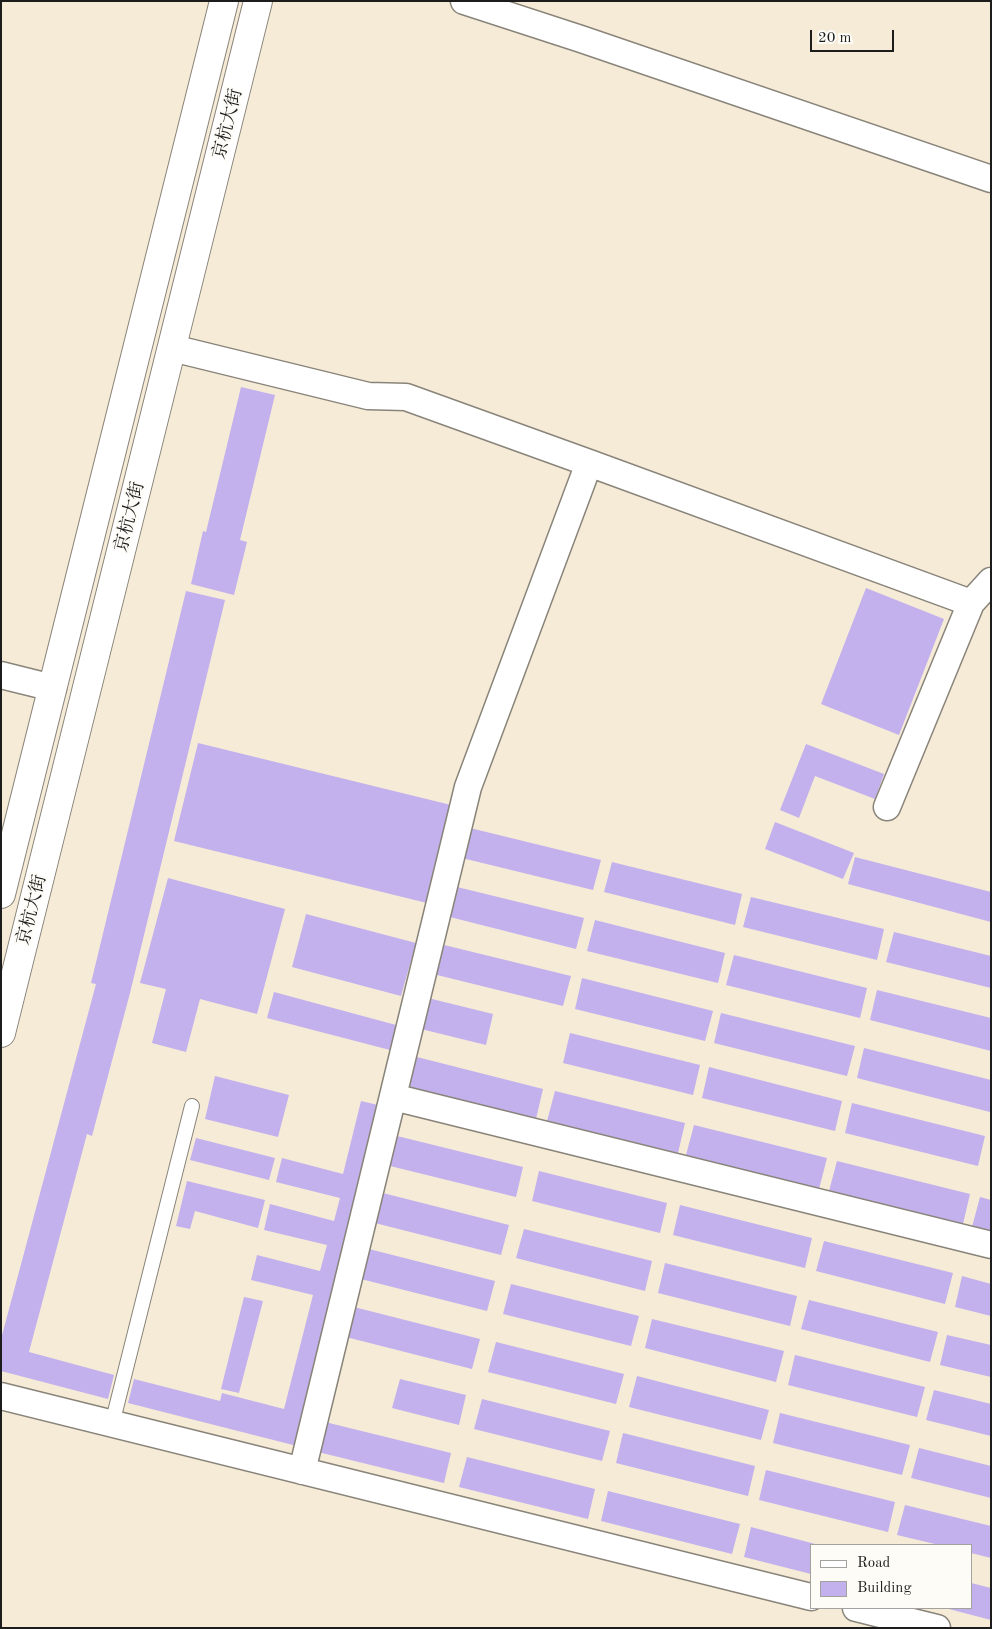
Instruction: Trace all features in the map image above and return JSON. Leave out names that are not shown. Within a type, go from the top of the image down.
[{"type":"main road","name":"京杭大街","points":[[1,894],[224,1]]},
{"type":"main road","name":"京杭大街","points":[[1,1033],[258,1]]},
{"type":"street","points":[[464,1],[582,39],[991,179]]},
{"type":"street","points":[[172,348],[368,396],[406,397],[971,604]]},
{"type":"street","points":[[302,1471],[468,788],[589,463]]},
{"type":"street","points":[[887,807],[971,604],[991,581]]},
{"type":"street","points":[[1,675],[53,688]]},
{"type":"street","points":[[393,1097],[991,1245]]},
{"type":"street","points":[[1,1396],[810,1597]]},
{"type":"street","points":[[860,1609],[937,1628]]},
{"type":"lane","points":[[112,1424],[192,1106]]},
{"type":"building","points":[[241,387],[275,395],[240,540],[247,542],[234,595],[191,584],[203,531],[206,532]]},
{"type":"building","points":[[866,588],[944,619],[899,735],[821,704]]},
{"type":"building","points":[[186,591],[225,600],[130,993],[92,1136],[87,1134],[29,1352],[114,1375],[108,1399],[1,1371],[1,1339],[96,984],[91,983]]},
{"type":"building","points":[[198,743],[451,805],[427,903],[174,841]]},
{"type":"building","points":[[806,744],[884,774],[875,799],[815,776],[799,818],[780,810]]},
{"type":"building","points":[[775,822],[854,853],[843,879],[765,849]]},
{"type":"building","points":[[470,828],[601,860],[593,890],[462,858]]},
{"type":"building","points":[[855,857],[991,892],[991,922],[848,884]]},
{"type":"building","points":[[612,862],[742,894],[735,925],[604,892]]},
{"type":"building","points":[[168,878],[285,909],[257,1014],[200,999],[186,1052],[152,1043],[166,989],[140,983]]},
{"type":"building","points":[[453,886],[584,918],[576,949],[446,916]]},
{"type":"building","points":[[751,897],[884,929],[877,960],[743,927]]},
{"type":"building","points":[[306,914],[416,943],[401,996],[292,967]]},
{"type":"building","points":[[595,920],[725,953],[718,983],[587,951]]},
{"type":"building","points":[[894,932],[991,956],[991,988],[886,962]]},
{"type":"building","points":[[440,944],[571,976],[563,1006],[433,974]]},
{"type":"building","points":[[734,955],[867,988],[860,1018],[726,985]]},
{"type":"building","points":[[582,978],[713,1011],[705,1041],[575,1009]]},
{"type":"building","points":[[877,990],[991,1018],[991,1051],[870,1020]]},
{"type":"building","points":[[274,992],[396,1025],[390,1050],[267,1018]]},
{"type":"building","points":[[428,998],[493,1014],[486,1045],[421,1029]]},
{"type":"building","points":[[721,1013],[855,1046],[847,1076],[714,1043]]},
{"type":"building","points":[[570,1033],[700,1065],[693,1095],[563,1063]]},
{"type":"building","points":[[864,1048],[991,1080],[990,1112],[857,1078]]},
{"type":"building","points":[[413,1056],[543,1089],[536,1119],[405,1087]]},
{"type":"building","points":[[709,1067],[842,1101],[835,1131],[702,1098]]},
{"type":"building","points":[[215,1076],[289,1095],[278,1137],[205,1119]]},
{"type":"building","points":[[555,1091],[685,1123],[678,1153],[547,1121]]},
{"type":"building","points":[[361,1101],[382,1106],[297,1446],[128,1403],[134,1379],[220,1401],[222,1393],[284,1409],[313,1295],[251,1280],[257,1255],[320,1271],[327,1245],[264,1230],[270,1204],[334,1221],[340,1198],[276,1182],[282,1158],[343,1174]]},
{"type":"building","points":[[852,1103],[985,1136],[978,1166],[845,1133]]},
{"type":"building","points":[[694,1125],[827,1158],[819,1189],[686,1155]]},
{"type":"building","points":[[393,1135],[523,1167],[516,1197],[386,1165]]},
{"type":"building","points":[[196,1138],[275,1158],[269,1180],[190,1160]]},
{"type":"building","points":[[837,1161],[970,1194],[963,1224],[829,1191]]},
{"type":"building","points":[[539,1171],[667,1203],[660,1233],[532,1201]]},
{"type":"building","points":[[187,1181],[265,1200],[258,1228],[195,1211],[190,1229],[176,1226]]},
{"type":"building","points":[[379,1192],[509,1225],[501,1255],[371,1222]]},
{"type":"building","points":[[980,1197],[991,1200],[991,1232],[972,1227]]},
{"type":"building","points":[[680,1205],[812,1238],[805,1268],[673,1235]]},
{"type":"building","points":[[524,1229],[652,1261],[645,1291],[516,1258]]},
{"type":"building","points":[[824,1241],[953,1273],[945,1304],[816,1271]]},
{"type":"building","points":[[365,1248],[495,1281],[487,1311],[357,1278]]},
{"type":"building","points":[[665,1263],[797,1296],[790,1326],[658,1293]]},
{"type":"building","points":[[962,1276],[991,1284],[991,1316],[955,1307]]},
{"type":"building","points":[[511,1284],[639,1316],[631,1346],[503,1314]]},
{"type":"building","points":[[244,1297],[263,1301],[239,1393],[221,1389]]},
{"type":"building","points":[[809,1300],[938,1332],[930,1362],[801,1329]]},
{"type":"building","points":[[350,1306],[480,1339],[472,1369],[342,1336]]},
{"type":"building","points":[[652,1319],[784,1351],[776,1382],[645,1348]]},
{"type":"building","points":[[947,1335],[991,1345],[991,1377],[940,1365]]},
{"type":"building","points":[[496,1342],[624,1374],[616,1404],[488,1372]]},
{"type":"building","points":[[795,1355],[925,1387],[917,1417],[788,1385]]},
{"type":"building","points":[[637,1376],[769,1410],[761,1440],[629,1407]]},
{"type":"building","points":[[400,1379],[466,1395],[459,1425],[392,1408]]},
{"type":"building","points":[[934,1390],[991,1404],[991,1436],[926,1420]]},
{"type":"building","points":[[482,1399],[610,1431],[602,1461],[474,1429]]},
{"type":"building","points":[[780,1413],[910,1445],[902,1475],[773,1443]]},
{"type":"building","points":[[321,1421],[451,1453],[444,1483],[314,1451]]},
{"type":"building","points":[[623,1433],[755,1466],[748,1496],[616,1463]]},
{"type":"building","points":[[919,1448],[991,1466],[991,1498],[911,1478]]},
{"type":"building","points":[[467,1457],[595,1489],[588,1519],[459,1487]]},
{"type":"building","points":[[766,1470],[895,1502],[888,1532],[759,1500]]},
{"type":"building","points":[[608,1491],[740,1524],[732,1554],[601,1521]]},
{"type":"building","points":[[905,1505],[991,1526],[991,1558],[972,1553],[972,1544],[935,1544],[897,1535]]},
{"type":"building","points":[[751,1527],[815,1544],[810,1544],[810,1574],[744,1557]]},
{"type":"building","points":[[972,1583],[991,1588],[991,1620],[949,1609],[972,1609]]}]
